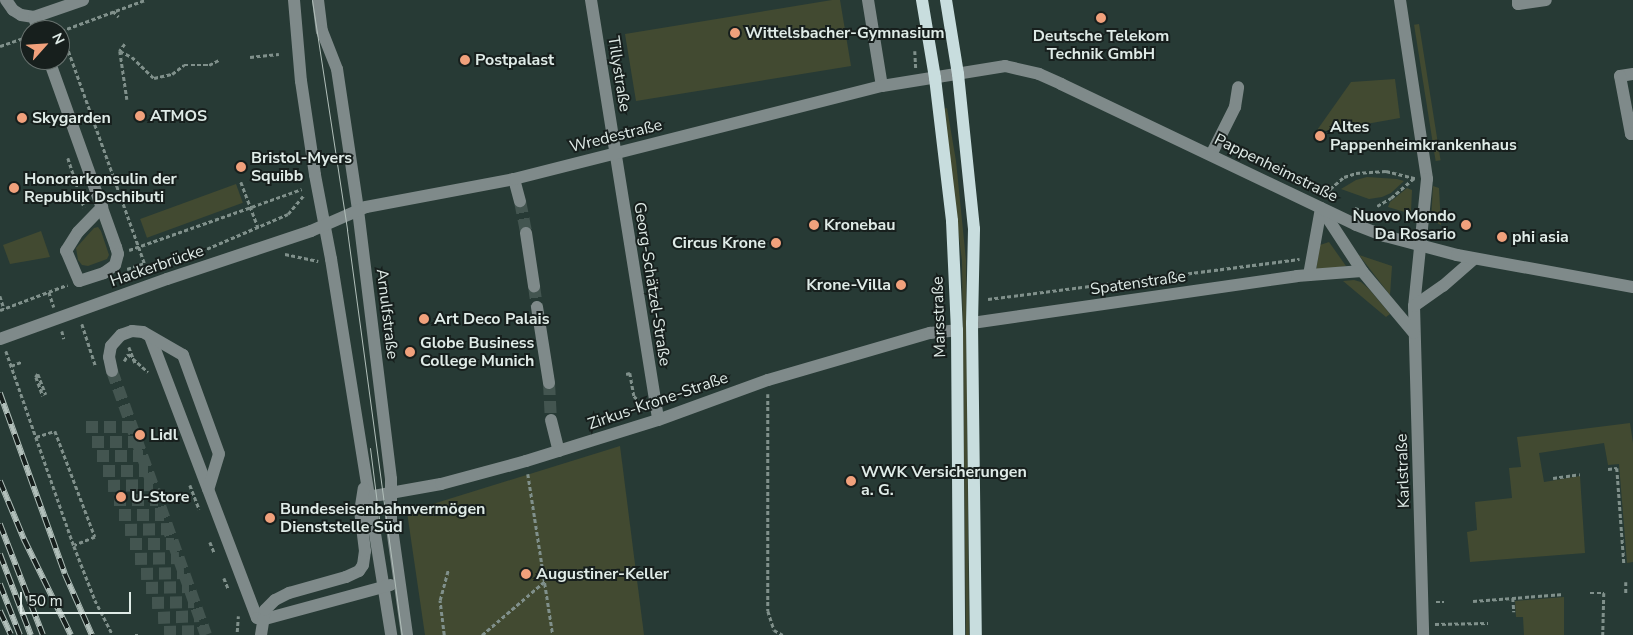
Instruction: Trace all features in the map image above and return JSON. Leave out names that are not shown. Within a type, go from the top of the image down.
[{"type":"main road","name":"Marsstraße","points":[[922,0],[935,78],[952,221],[957,330],[959,635]]},
{"type":"main road","name":"Marsstraße","points":[[946,0],[958,74],[974,229],[972,323],[976,635]]},
{"type":"street","points":[[6,0],[13,10],[21,15],[34,18],[84,0]]},
{"type":"street","points":[[294,0],[302,81],[391,635]]},
{"type":"street","name":"Arnulfstraße","points":[[318,0],[322,31],[337,69],[358,210],[391,479],[391,516],[407,635]]},
{"type":"street","name":"Tillystraße","points":[[591,0],[614,153]]},
{"type":"street","points":[[868,0],[882,86]]},
{"type":"street","name":"Karlstraße","points":[[1400,0],[1420,178],[1420,246],[1414,306],[1414,333],[1421,479],[1423,630]]},
{"type":"street","points":[[1518,0],[1518,4],[1546,0]]},
{"type":"street","name":"Pappenheimstraße","points":[[916,82],[1005,66],[1039,74],[1356,225],[1420,246],[1474,259],[1633,287]]},
{"type":"street","points":[[53,70],[102,208],[118,254],[115,265],[104,273],[73,283],[66,251],[78,232],[102,208]]},
{"type":"street","points":[[1633,74],[1620,76],[1631,134],[1633,133]]},
{"type":"street","name":"Wredestraße","points":[[325,224],[358,210],[514,179],[882,86],[916,82]]},
{"type":"street","points":[[1211,155],[1235,108],[1238,87]]},
{"type":"street","name":"Georg-Schätzel-Straße","points":[[614,153],[658,420]]},
{"type":"street","points":[[514,179],[520,200]]},
{"type":"street","points":[[1321,208],[1362,271],[1414,333]]},
{"type":"street","points":[[1309,275],[1321,208]]},
{"type":"street","name":"Hackerbrücke","points":[[2,341],[167,279],[305,233],[325,224]]},
{"type":"street","points":[[526,233],[534,286]]},
{"type":"street","points":[[1414,306],[1443,286],[1474,259]]},
{"type":"street","name":"Spatenstraße","points":[[972,323],[1309,275],[1362,271]]},
{"type":"street","points":[[537,307],[549,383]]},
{"type":"street","name":"Zirkus-Krone-Straße","points":[[368,497],[442,484],[526,461],[658,420],[768,380],[930,333],[957,330]]},
{"type":"street","points":[[112,371],[109,357],[111,346],[121,335],[132,331],[143,332],[151,339],[173,348],[183,356],[219,454],[208,488]]},
{"type":"street","points":[[151,339],[254,614],[266,618],[400,582]]},
{"type":"street","points":[[551,420],[559,451]]},
{"type":"street","points":[[261,635],[268,606],[283,595],[346,577],[359,571],[365,551],[360,512],[365,473]]},
{"type":"path","points":[[70,28],[145,0]]},
{"type":"path","points":[[113,11],[118,17]]},
{"type":"path","points":[[0,46],[20,39]]},
{"type":"path","points":[[125,44],[120,51],[127,98]]},
{"type":"path","points":[[120,51],[132,57],[154,78],[172,74],[184,65],[209,65],[219,60]]},
{"type":"path","points":[[250,57],[279,54]]},
{"type":"path","points":[[67,154],[84,207],[80,213]]},
{"type":"path","points":[[1321,208],[1330,190],[1344,177],[1356,173],[1386,171],[1420,178]]},
{"type":"path","points":[[1378,206],[1420,178]]},
{"type":"path","points":[[241,182],[258,227]]},
{"type":"path","points":[[118,254],[302,189]]},
{"type":"path","points":[[189,256],[288,214],[304,195]]},
{"type":"path","points":[[988,299],[1299,259]]},
{"type":"path","points":[[65,278],[73,283]]},
{"type":"path","points":[[0,310],[73,283]]},
{"type":"path","points":[[0,296],[4,308]]},
{"type":"path","points":[[81,323],[99,376]]},
{"type":"path","points":[[2,341],[74,546],[95,600],[113,635]]},
{"type":"path","points":[[128,354],[147,370]]},
{"type":"path","points":[[12,366],[21,362]]},
{"type":"path","points":[[626,374],[630,373],[634,396]]},
{"type":"path","points":[[38,374],[44,395],[36,377],[38,374]]},
{"type":"path","points":[[768,380],[768,611],[774,630],[783,635]]},
{"type":"path","points":[[36,437],[55,431],[95,538],[74,546]]},
{"type":"path","points":[[526,461],[553,635]]},
{"type":"path","points":[[1608,469],[1617,468],[1624,563]]},
{"type":"path","points":[[1553,478],[1580,474]]},
{"type":"path","points":[[188,480],[199,510]]},
{"type":"path","points":[[210,542],[214,552]]},
{"type":"path","points":[[444,635],[440,600],[448,570]]},
{"type":"path","points":[[224,578],[228,588]]},
{"type":"path","points":[[482,635],[545,581]]},
{"type":"path","points":[[1626,582],[1626,593]]},
{"type":"path","points":[[1590,592],[1604,593],[1603,635]]},
{"type":"path","points":[[1473,601],[1564,594]]},
{"type":"path","points":[[1513,598],[1514,612]]},
{"type":"path","points":[[237,632],[238,616]]},
{"type":"path","points":[[1423,630],[1488,623]]},
{"type":"green space","name":"Wittelsbacher-Gymnasium","points":[[840,0],[851,66],[636,101],[625,34]]},
{"type":"green space","points":[[1419,24],[1441,160],[1436,161],[1414,25]]},
{"type":"green space","points":[[1395,79],[1400,118],[1315,133],[1351,82]]},
{"type":"green space","points":[[947,108],[956,161],[966,260],[969,635],[966,635],[962,261],[943,109]]},
{"type":"green space","points":[[1367,177],[1404,181],[1391,193],[1369,199],[1341,189],[1356,180]]},
{"type":"green space","points":[[236,184],[243,203],[147,238],[140,219]]},
{"type":"green space","points":[[1433,186],[1439,188],[1441,225],[1431,220]]},
{"type":"green space","points":[[1407,188],[1412,190],[1411,212],[1408,213],[1388,207],[1390,202]]},
{"type":"green space","points":[[98,227],[109,255],[107,259],[88,266],[82,265],[78,260],[76,248],[94,228]]},
{"type":"green space","points":[[41,231],[50,257],[10,264],[3,245]]},
{"type":"green space","points":[[1329,242],[1346,266],[1316,271],[1320,245]]},
{"type":"green space","points":[[1359,255],[1392,266],[1390,295]]},
{"type":"green space","points":[[1354,280],[1361,282],[1369,289],[1390,314],[1386,317],[1343,281]]},
{"type":"green space","points":[[1630,423],[1633,443],[1633,562],[1627,563],[1619,464],[1608,465],[1604,443],[1539,453],[1544,482],[1580,476],[1585,553],[1470,562],[1467,532],[1477,530],[1475,502],[1512,498],[1509,468],[1521,467],[1517,437]]},
{"type":"green space","name":"Augustiner-Keller","points":[[620,446],[644,635],[425,635],[407,512]]},
{"type":"green space","points":[[1564,597],[1564,635],[1524,635],[1523,617],[1516,617],[1515,601]]},
{"type":"tunnel","points":[[520,201],[526,233]]},
{"type":"tunnel","points":[[534,286],[537,307]]},
{"type":"tunnel","points":[[112,371],[206,635]]},
{"type":"tunnel","points":[[549,383],[551,420]]},
{"type":"tunnel","points":[[86,427],[133,427]]},
{"type":"tunnel","points":[[92,442],[138,442]]},
{"type":"tunnel","points":[[97,456],[143,456]]},
{"type":"tunnel","points":[[103,471],[148,471]]},
{"type":"tunnel","points":[[108,486],[153,485]]},
{"type":"tunnel","points":[[114,500],[158,500]]},
{"type":"tunnel","points":[[119,515],[164,515]]},
{"type":"tunnel","points":[[125,530],[169,529]]},
{"type":"tunnel","points":[[130,544],[174,544]]},
{"type":"tunnel","points":[[135,559],[179,558]]},
{"type":"tunnel","points":[[141,574],[184,573]]},
{"type":"tunnel","points":[[146,588],[189,587]]},
{"type":"tunnel","points":[[152,603],[194,602]]},
{"type":"tunnel","points":[[158,618],[199,616]]},
{"type":"tunnel","points":[[164,632],[204,631]]},
{"type":"tram line","points":[[312,0],[347,230],[402,635]]},
{"type":"tram line","points":[[370,448],[380,527]]},
{"type":"railway","points":[[0,393],[65,574],[92,635]]},
{"type":"railway","points":[[0,481],[24,539],[71,635]]},
{"type":"railway","points":[[0,524],[43,635]]},
{"type":"railway","points":[[0,554],[31,635]]},
{"type":"railway","points":[[0,584],[20,635]]},
{"type":"railway","points":[[0,611],[11,635]]},
{"type":"place","name":"Deutsche Telekom Technik GmbH","points":[[1101,18]]},
{"type":"place","name":"Wittelsbacher-Gymnasium","points":[[735,33]]},
{"type":"place","name":"Postpalast","points":[[465,60]]},
{"type":"place","name":"ATMOS","points":[[140,116]]},
{"type":"place","name":"Skygarden","points":[[22,118]]},
{"type":"place","name":"Altes Pappenheimkrankenhaus","points":[[1320,136]]},
{"type":"place","name":"Bristol-Myers Squibb","points":[[241,167]]},
{"type":"place","name":"Honorarkonsulin der Republik Dschibuti","points":[[14,188]]},
{"type":"place","name":"Kronebau","points":[[814,225]]},
{"type":"place","name":"Nuovo Mondo Da Rosario","points":[[1466,225]]},
{"type":"place","name":"phi asia","points":[[1502,237]]},
{"type":"place","name":"Circus Krone","points":[[776,243]]},
{"type":"place","name":"Krone-Villa","points":[[901,285]]},
{"type":"place","name":"Art Deco Palais","points":[[424,319]]},
{"type":"place","name":"Globe Business College Munich","points":[[410,352]]},
{"type":"place","name":"Lidl","points":[[140,435]]},
{"type":"place","name":"WWK Versicherungen a. G.","points":[[851,481]]},
{"type":"place","name":"U-Store","points":[[121,497]]},
{"type":"place","name":"Bundeseisenbahnvermögen Dienststelle Süd","points":[[270,518]]},
{"type":"place","name":"Augustiner-Keller","points":[[526,574]]}]
